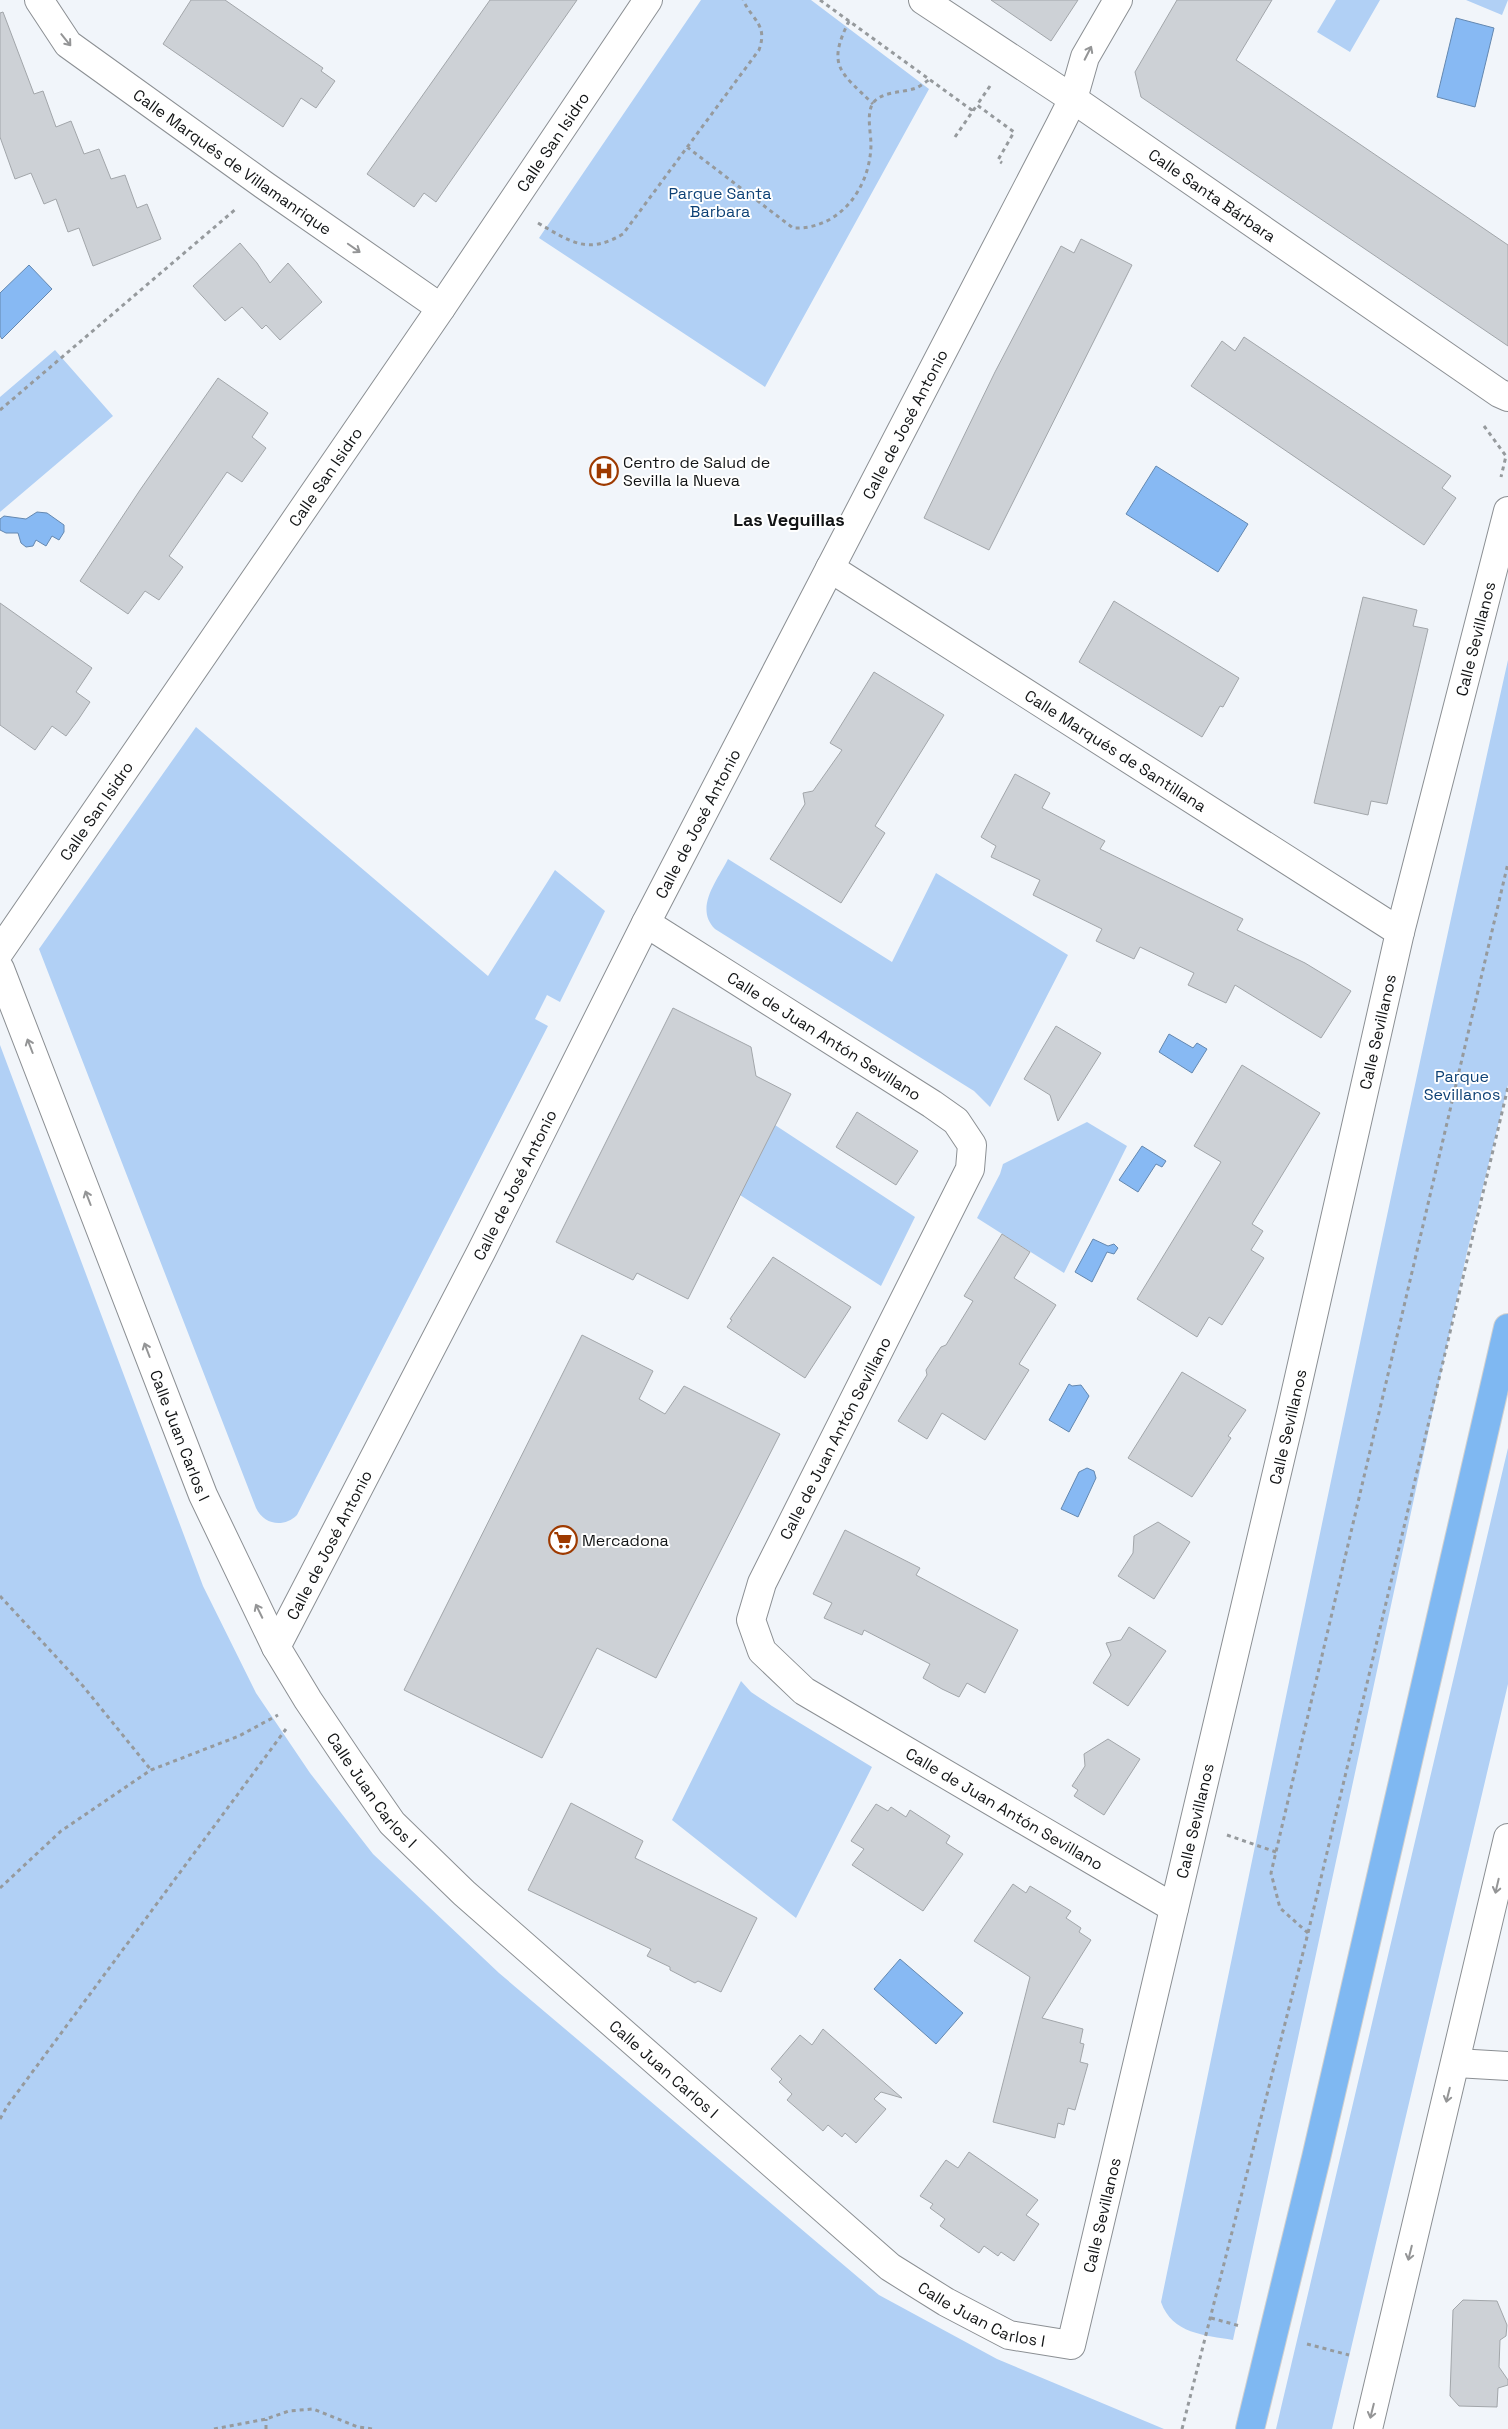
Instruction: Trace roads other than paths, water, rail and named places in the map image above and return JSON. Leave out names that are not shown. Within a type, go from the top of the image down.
[{"type":"main road","points":[[1250,2429],[1316,2158],[1508,1328]]},
{"type":"street","name":"Calle Marqués de Villamanrique","points":[[39,0],[68,44],[264,185],[441,308]]},
{"type":"street","name":"Calle San Isidro","points":[[0,951],[441,308],[648,0]]},
{"type":"street","name":"Calle Santa Bárbara","points":[[923,0],[1009,59],[1073,99],[1505,398]]},
{"type":"street","name":"Calle de José Antonio","points":[[276,1647],[481,1252],[646,923],[1073,99],[1085,57],[1118,0]]},
{"type":"street","name":"Calle Sevillanos","points":[[1071,2345],[1293,1403],[1400,932],[1508,511]]},
{"type":"street","name":"Calle Marqués de Santillana","points":[[830,568],[1400,932]]},
{"type":"street","name":"Calle de Juan Antón Sevillano","points":[[646,923],[932,1104],[956,1122],[972,1145],[970,1169],[762,1583],[751,1620],[762,1651],[804,1691],[1174,1908]]},
{"type":"street","name":"Calle Juan Carlos I","points":[[0,969],[202,1495],[276,1647],[308,1700],[392,1823],[457,1886],[890,2267],[946,2302],[1009,2335],[1071,2345]]},
{"type":"street","points":[[1368,2429],[1508,1838]]},
{"type":"street","points":[[1456,2063],[1508,2066]]},
{"type":"place","name":"Centro de Salud de Sevilla la Nueva","points":[[604,471]]},
{"type":"place","name":"Mercadona","points":[[563,1540]]},
{"type":"district","name":"Las Veguillas","points":[[789,520]]},
{"type":"park label","name":"Parque Santa Barbara","points":[[720,202]]},
{"type":"park label","name":"Parque Sevillanos","points":[[1462,1085]]}]
